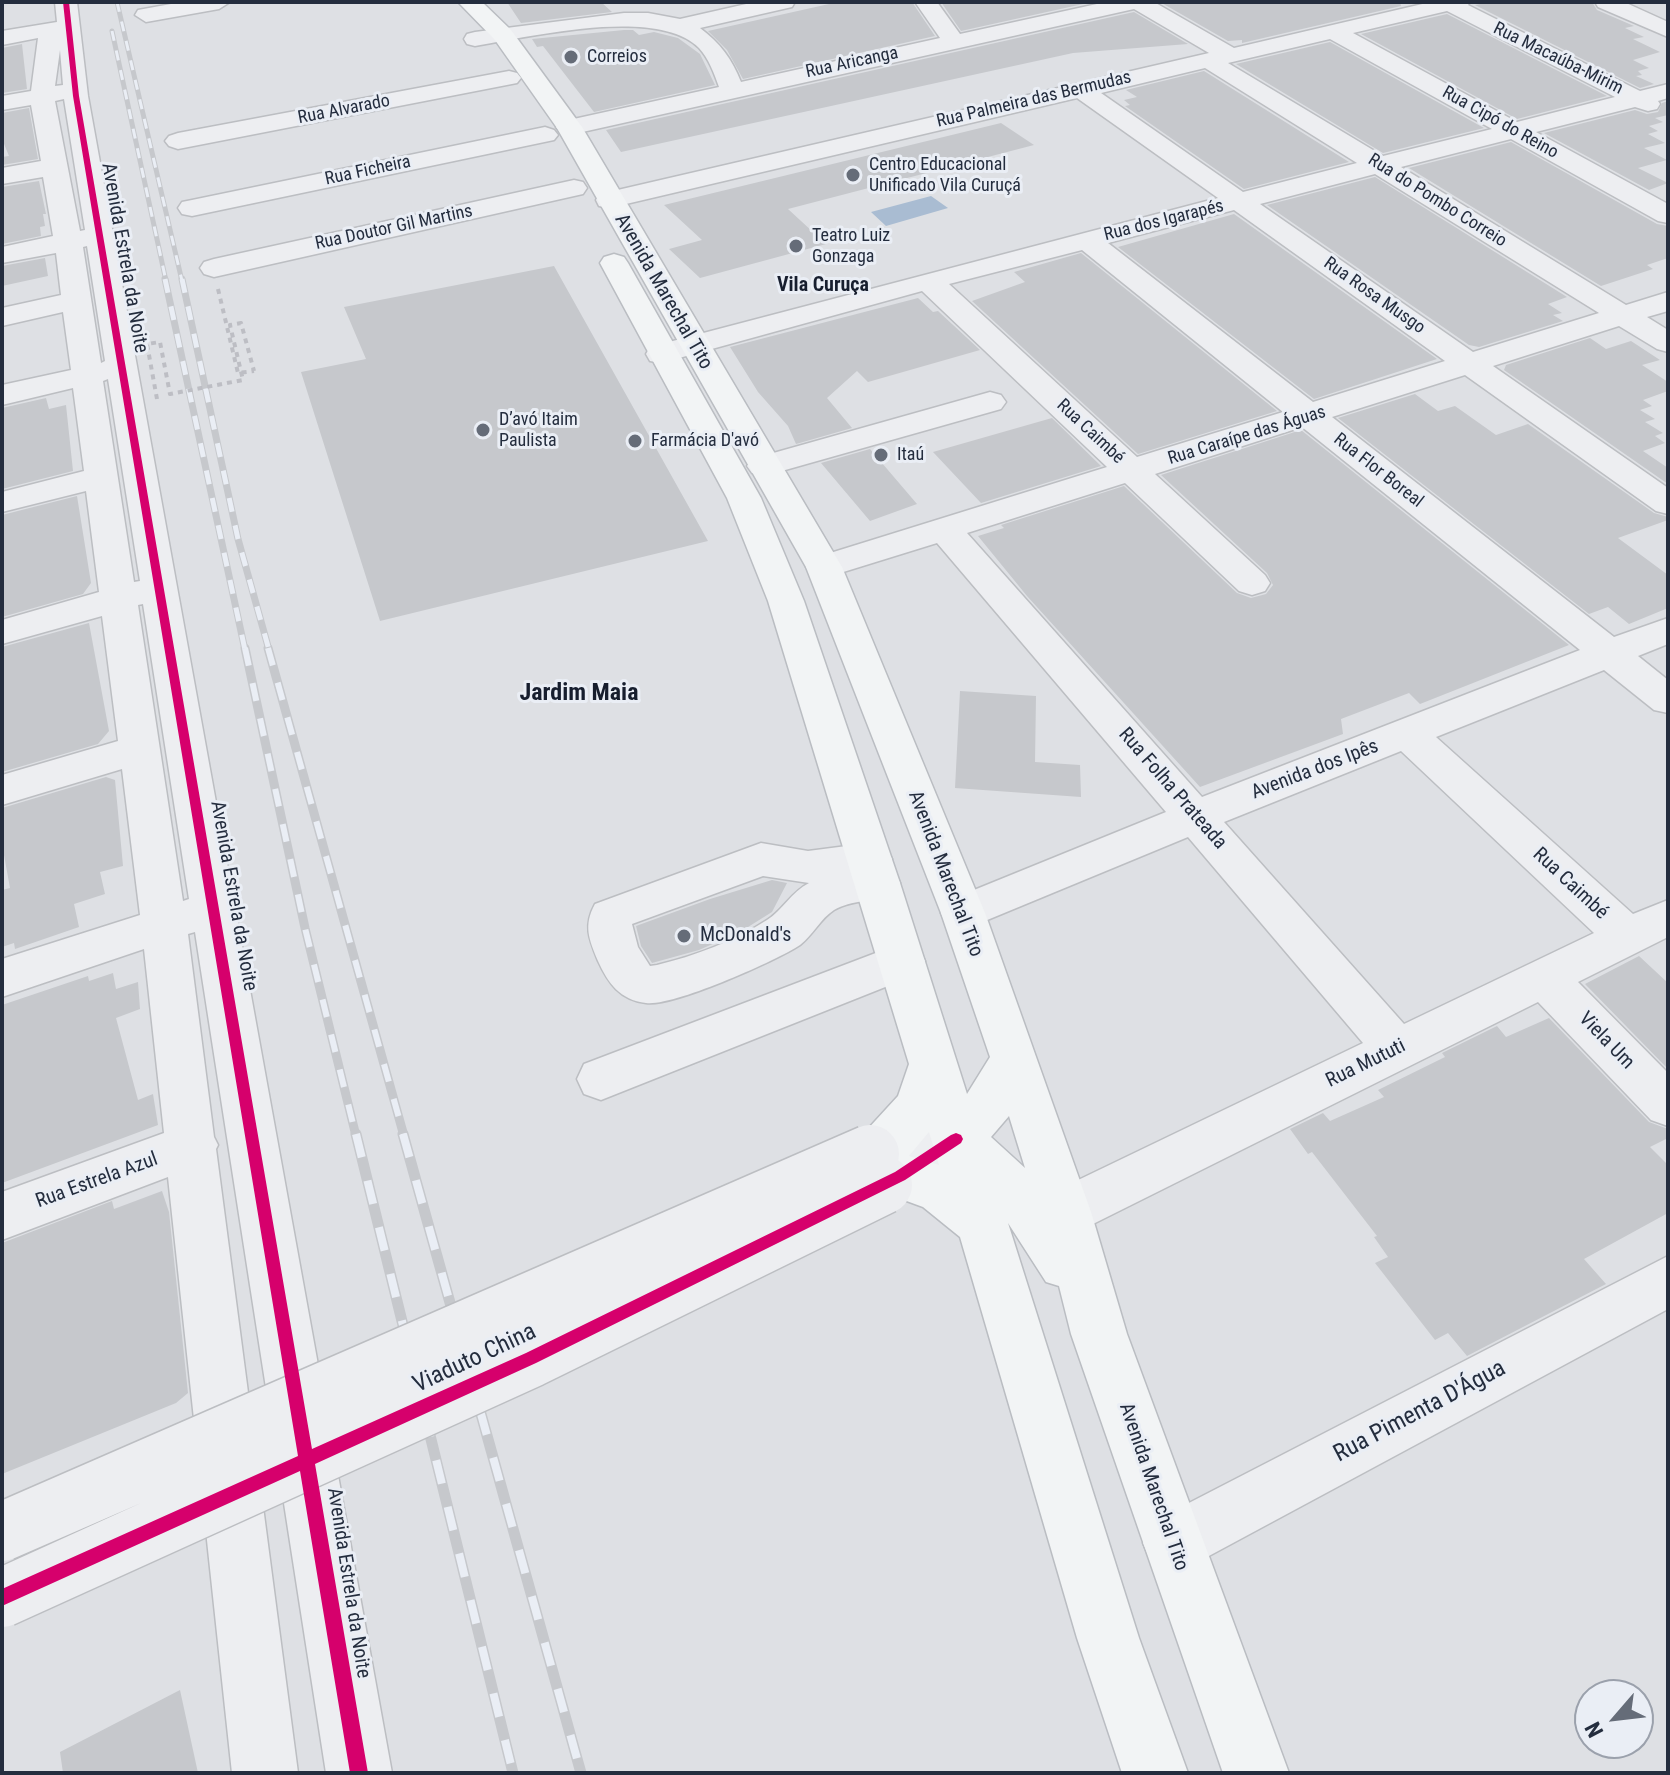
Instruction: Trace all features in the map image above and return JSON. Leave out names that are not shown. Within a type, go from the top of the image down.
[{"type":"main road","name":"Avenida Marechal Tito","points":[[436,2],[489,37],[609,200],[744,498],[786,601],[902,961],[1108,1638],[1155,1773]]},
{"type":"main road","name":"Avenida Marechal Tito","points":[[469,2],[509,78],[557,131],[574,188],[678,350],[764,466],[824,567],[963,913],[1065,1212],[1099,1334],[1256,1773]]},
{"type":"main road","points":[[757,530],[824,567]]},
{"type":"main road","points":[[1014,1057],[1006,1081],[994,1101],[956,1139],[988,1162],[1020,1195],[1068,1269],[1099,1334]]},
{"type":"main road","points":[[933,1064],[919,1109],[884,1166],[940,1189],[980,1222]]},
{"type":"street","points":[[146,15],[219,2]]},
{"type":"street","points":[[642,2],[675,24],[697,34],[719,56],[732,89]]},
{"type":"street","points":[[489,37],[619,10],[675,24],[783,2]]},
{"type":"street","points":[[926,2],[954,41]]},
{"type":"street","name":"Rua Aricanga","points":[[557,131],[732,89],[1137,2]]},
{"type":"street","name":"Rua do Pombo Correio","points":[[1137,2],[1380,165],[1668,343]]},
{"type":"street","points":[[1606,2],[1668,30]]},
{"type":"street","name":"Rua Palmeira das Bermudas","points":[[609,200],[1454,3]]},
{"type":"street","name":"Rua Macaúba-Mirim","points":[[1454,3],[1668,114]]},
{"type":"street","points":[[2,38],[61,15]]},
{"type":"street","name":"Avenida Estrela da Noite","points":[[61,15],[40,97],[54,167],[84,238],[75,301],[104,371],[101,477],[193,1145],[265,1773]]},
{"type":"street","name":"Rua Cipó do Reino","points":[[1332,31],[1668,215]]},
{"type":"street","name":"Rua Alvarado","points":[[178,141],[509,78]]},
{"type":"street","name":"Rua Rosa Musgo","points":[[1080,89],[1668,504]]},
{"type":"street","name":"Rua dos Igarapés","points":[[678,350],[928,281],[1668,91]]},
{"type":"street","name":"Avenida Estrela da Noite","points":[[40,97],[84,238],[104,371],[160,586],[359,1773]]},
{"type":"street","name":"Rua Ficheira","points":[[192,208],[557,131]]},
{"type":"street","points":[[2,176],[54,167]]},
{"type":"street","name":"Rua Doutor Gil Martins","points":[[214,268],[574,188]]},
{"type":"street","points":[[2,255],[84,238]]},
{"type":"street","name":"Rua Flor Boreal","points":[[1088,241],[1668,700]]},
{"type":"street","name":"Rua Caimbé","points":[[928,281],[1252,583]]},
{"type":"street","points":[[2,317],[75,301]]},
{"type":"street","name":"Rua Caraípe das Águas","points":[[824,567],[1668,301]]},
{"type":"street","points":[[2,395],[104,371]]},
{"type":"street","points":[[764,466],[990,402]]},
{"type":"street","points":[[2,502],[101,477]]},
{"type":"street","name":"Rua Folha Prateada","points":[[945,530],[1397,1049]]},
{"type":"street","points":[[2,632],[160,586]]},
{"type":"street","name":"Avenida dos Ipês","points":[[963,913],[1197,816],[1668,630]]},
{"type":"street","name":"Rua Caimbé","points":[[1408,734],[1648,926]]},
{"type":"street","points":[[2,790],[140,749]]},
{"type":"street","points":[[761,859],[808,867],[874,871],[810,904],[798,920],[773,939],[654,986],[633,979],[625,971],[608,928],[611,916],[616,912],[761,859]]},
{"type":"street","name":"Avenida Estrela da Noite","points":[[164,924],[215,908]]},
{"type":"street","points":[[2,978],[164,924]]},
{"type":"street","name":"Rua Mututi","points":[[1065,1212],[1648,926]]},
{"type":"street","points":[[601,1079],[902,961]]},
{"type":"street","name":"Viela Um","points":[[1543,977],[1668,1105]]},
{"type":"street","name":"Viaduto China","points":[[2,1532],[884,1166],[956,1139]]},
{"type":"street","name":"Rua Estrela Azul","points":[[2,1216],[193,1145]]},
{"type":"street","name":"Viaduto China","points":[[2,1598],[531,1358],[884,1166]]},
{"type":"street","name":"Rua Pimenta D'Água","points":[[1173,1543],[1668,1281]]},
{"type":"path","points":[[157,399],[147,344],[160,342],[170,394],[243,380],[230,325],[241,323],[254,371],[238,373],[214,268]]},
{"type":"water","points":[[931,196],[948,208],[886,226],[871,212]]},
{"type":"building","points":[[507,2],[601,2],[612,12],[521,23]]},
{"type":"building","points":[[838,2],[912,2],[935,36],[743,79],[727,50],[708,31]]},
{"type":"building","points":[[941,2],[1092,2],[961,31]]},
{"type":"building","points":[[1160,2],[1400,2],[1401,6],[1242,43],[1242,40],[1228,41]]},
{"type":"building","points":[[1490,2],[1592,2],[1597,10],[1634,26],[1625,28],[1644,37],[1633,39],[1660,52],[1633,60],[1649,68],[1638,71],[1642,75],[1636,76],[1654,84],[1640,88],[1475,5]]},
{"type":"building","points":[[1134,12],[1188,44],[1073,53],[621,152],[606,130]]},
{"type":"building","points":[[1447,14],[1607,96],[1517,119],[1361,34]]},
{"type":"building","points":[[633,30],[639,35],[654,32],[678,38],[700,54],[715,85],[594,112],[543,46],[537,47],[532,39]]},
{"type":"building","points":[[1330,42],[1484,128],[1383,153],[1236,64]]},
{"type":"building","points":[[22,44],[27,89],[2,93],[2,48]]},
{"type":"building","points":[[1204,71],[1349,162],[1244,189],[1125,106],[1130,105],[1124,100],[1137,97],[1126,90]]},
{"type":"building","points":[[1668,101],[1668,115],[1655,118],[1663,122],[1649,126],[1658,131],[1648,134],[1665,143],[1644,148],[1667,160],[1638,168],[1668,183],[1649,190],[1544,133],[1635,110],[1647,114],[1658,112],[1662,103]]},
{"type":"building","points":[[29,108],[38,159],[2,165],[2,157],[9,156],[2,139],[2,113]]},
{"type":"building","name":"Centro Educacional Unificado Vila Curuçá","points":[[1001,123],[1034,145],[788,209],[826,244],[700,278],[669,249],[702,240],[664,205]]},
{"type":"building","points":[[1511,142],[1657,224],[1668,226],[1668,258],[1647,265],[1653,269],[1601,286],[1409,168]]},
{"type":"building","points":[[1375,177],[1567,297],[1548,304],[1562,313],[1553,315],[1563,321],[1479,347],[1469,345],[1267,205]]},
{"type":"building","points":[[39,181],[46,214],[43,214],[45,226],[40,227],[41,236],[2,244],[2,187]]},
{"type":"building","points":[[1234,214],[1437,359],[1314,399],[1118,247]]},
{"type":"building","points":[[1081,253],[1277,411],[1138,454],[972,301],[1025,282],[1014,272]]},
{"type":"building","points":[[45,258],[48,276],[2,286],[2,266]]},
{"type":"building","name":"D’avó Itaim Paulista","points":[[554,266],[708,541],[380,621],[301,372],[366,359],[344,307]]},
{"type":"building","points":[[918,298],[933,312],[938,311],[980,350],[868,382],[857,371],[827,398],[852,428],[796,444],[788,426],[758,392],[730,347]]},
{"type":"building","points":[[1590,338],[1606,349],[1631,341],[1660,360],[1642,365],[1668,382],[1668,391],[1643,400],[1652,406],[1640,410],[1655,419],[1645,422],[1663,433],[1655,436],[1665,443],[1643,451],[1668,468],[1668,484],[1504,370],[1506,365]]},
{"type":"building","points":[[1415,394],[1438,411],[1455,406],[1496,435],[1528,424],[1654,513],[1668,517],[1668,520],[1618,538],[1668,575],[1668,608],[1629,624],[1608,607],[1589,614],[1338,418]]},
{"type":"building","points":[[46,398],[49,409],[66,405],[73,471],[2,489],[2,408]]},
{"type":"building","points":[[1052,418],[1101,466],[981,503],[933,452]]},
{"type":"building","points":[[1301,430],[1569,645],[1420,704],[1409,693],[1341,719],[1343,734],[1200,787],[1027,596],[978,536],[1004,528],[1001,525],[1124,486],[1237,593],[1251,598],[1266,594],[1273,585],[1267,573],[1161,475]]},
{"type":"building","points":[[870,449],[917,504],[870,521],[821,463]]},
{"type":"building","points":[[77,496],[91,583],[83,594],[2,617],[2,515]]},
{"type":"building","points":[[89,623],[109,731],[98,744],[2,772],[2,647]]},
{"type":"building","points":[[960,691],[1036,696],[1035,762],[1080,765],[1081,797],[955,788]]},
{"type":"building","points":[[106,777],[115,780],[123,866],[100,872],[105,894],[74,904],[79,927],[15,949],[14,943],[2,947],[2,890],[10,888],[2,844],[2,808]]},
{"type":"building","name":"McDonald's","points":[[772,880],[787,883],[772,912],[740,932],[699,950],[652,963],[641,946],[636,926]]},
{"type":"building","points":[[1639,956],[1668,983],[1668,1069],[1585,984]]},
{"type":"building","points":[[113,973],[116,989],[138,982],[140,1009],[116,1018],[138,1100],[153,1094],[158,1125],[2,1183],[2,1005],[88,976],[89,981]]},
{"type":"building","points":[[1549,1018],[1649,1122],[1668,1129],[1668,1138],[1650,1147],[1668,1165],[1668,1213],[1584,1259],[1606,1284],[1467,1356],[1448,1333],[1435,1340],[1375,1263],[1388,1257],[1374,1237],[1377,1236],[1312,1152],[1308,1154],[1290,1129],[1323,1113],[1330,1121],[1384,1097],[1378,1090],[1445,1057],[1442,1053],[1497,1026],[1506,1037]]},
{"type":"building","points":[[162,1191],[169,1212],[188,1393],[176,1403],[2,1474],[2,1243],[112,1201],[114,1209]]},
{"type":"building","points":[[180,1690],[198,1773],[63,1773],[60,1752]]},
{"type":"railway","points":[[117,2],[182,281]]},
{"type":"railway","points":[[112,31],[166,281]]},
{"type":"railway","points":[[165,279],[245,650]]},
{"type":"railway","points":[[182,279],[238,539],[269,650]]},
{"type":"railway","points":[[245,648],[305,928],[356,1136]]},
{"type":"railway","points":[[268,648],[404,1136]]},
{"type":"railway","points":[[356,1134],[513,1773]]},
{"type":"railway","points":[[403,1134],[581,1773]]},
{"type":"cycle path","points":[[66,2],[76,96],[359,1773]]},
{"type":"cycle path","points":[[2,1598],[531,1358],[900,1176],[956,1139]]},
{"type":"place","name":"Correios","points":[[571,57]]},
{"type":"place","name":"Centro Educacional Unificado Vila Curuçá","points":[[853,175]]},
{"type":"place","name":"Teatro Luiz Gonzaga","points":[[796,246]]},
{"type":"place","name":"D’avó Itaim Paulista","points":[[483,430]]},
{"type":"place","name":"Farmácia D'avó","points":[[635,441]]},
{"type":"place","name":"Itaú","points":[[881,455]]},
{"type":"place","name":"McDonald's","points":[[684,936]]},
{"type":"district","name":"Vila Curuça","points":[[823,286]]},
{"type":"district","name":"Jardim Maia","points":[[579,694]]}]
